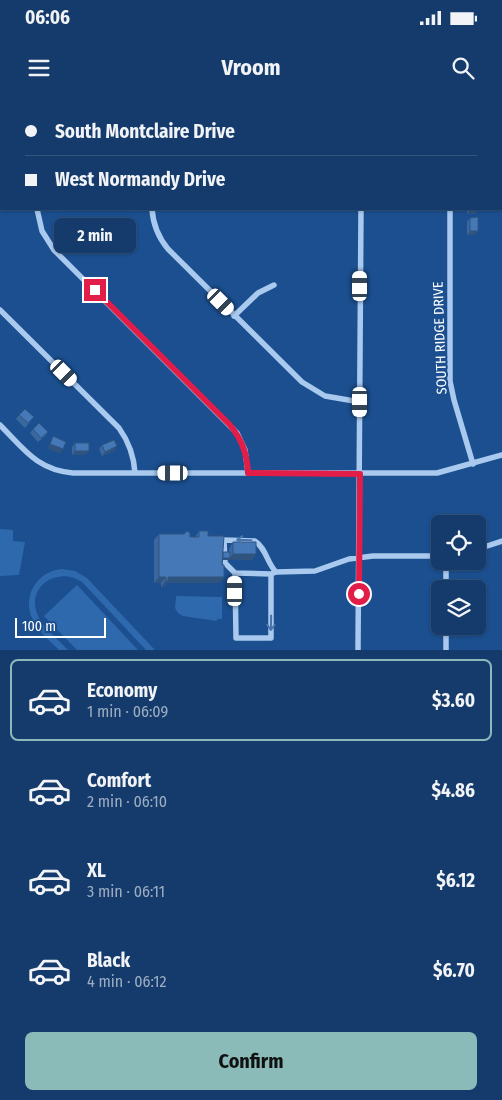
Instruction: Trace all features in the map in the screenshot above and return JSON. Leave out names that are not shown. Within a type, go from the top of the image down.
[{"type":"street","points":[[37,210],[42,231],[54,250],[233,429],[245,450],[248,473]]},
{"type":"street","points":[[152,210],[154,225],[163,243],[234,316],[307,386],[325,396],[360,402]]},
{"type":"street","points":[[358,650],[362,210]]},
{"type":"street","name":"SOUTH RIDGE DRIVE","points":[[450,210],[450,381],[473,464]]},
{"type":"street","points":[[234,316],[258,293],[274,285]]},
{"type":"street","points":[[0,310],[119,428],[126,438],[132,453],[135,473]]},
{"type":"street","points":[[0,425],[29,456],[42,465],[53,470],[74,473],[437,473],[502,455]]},
{"type":"street","points":[[224,540],[255,541],[259,544],[273,573],[270,638],[236,638],[235,573],[225,563],[224,540]]},
{"type":"street","points":[[486,546],[502,541]]},
{"type":"street","points":[[235,573],[315,571],[359,557],[431,556]]},
{"type":"street","points":[[446,635],[446,650]]},
{"type":"shaded area","points":[[0,529],[13,530],[13,541],[25,542],[19,575],[0,576]]},
{"type":"shaded area","points":[[62,569],[75,571],[87,578],[155,650],[146,650],[82,582],[65,576],[48,580],[37,592],[35,600],[36,610],[41,621],[68,650],[59,650],[44,636],[35,624],[29,603],[30,594],[39,580],[53,571]]},
{"type":"shaded area","points":[[77,585],[138,650],[77,650],[44,616]]},
{"type":"shaded area","points":[[176,596],[222,597],[222,619],[217,619],[217,621],[183,616],[175,608]]},
{"type":"building","points":[[478,217],[478,231],[470,231],[470,218]]},
{"type":"building","points":[[25,409],[34,417],[28,423],[19,415]]},
{"type":"building","points":[[39,423],[48,432],[41,438],[33,429]]},
{"type":"building","points":[[53,436],[66,442],[63,449],[50,444]]},
{"type":"building","points":[[114,440],[117,446],[105,452],[102,445]]},
{"type":"building","points":[[75,443],[89,443],[89,451],[75,451]]},
{"type":"building","points":[[187,531],[190,533],[190,537],[199,537],[199,531],[208,531],[208,536],[224,536],[222,565],[224,565],[224,577],[168,577],[168,581],[166,581],[166,577],[159,577],[159,534],[184,534]]},
{"type":"building","points":[[233,542],[256,542],[256,554],[233,554]]},
{"type":"building","points":[[223,552],[230,552],[230,558],[223,558]]},
{"type":"route","points":[[95,290],[237,433],[245,450],[248,473],[360,474],[359,594]]}]
